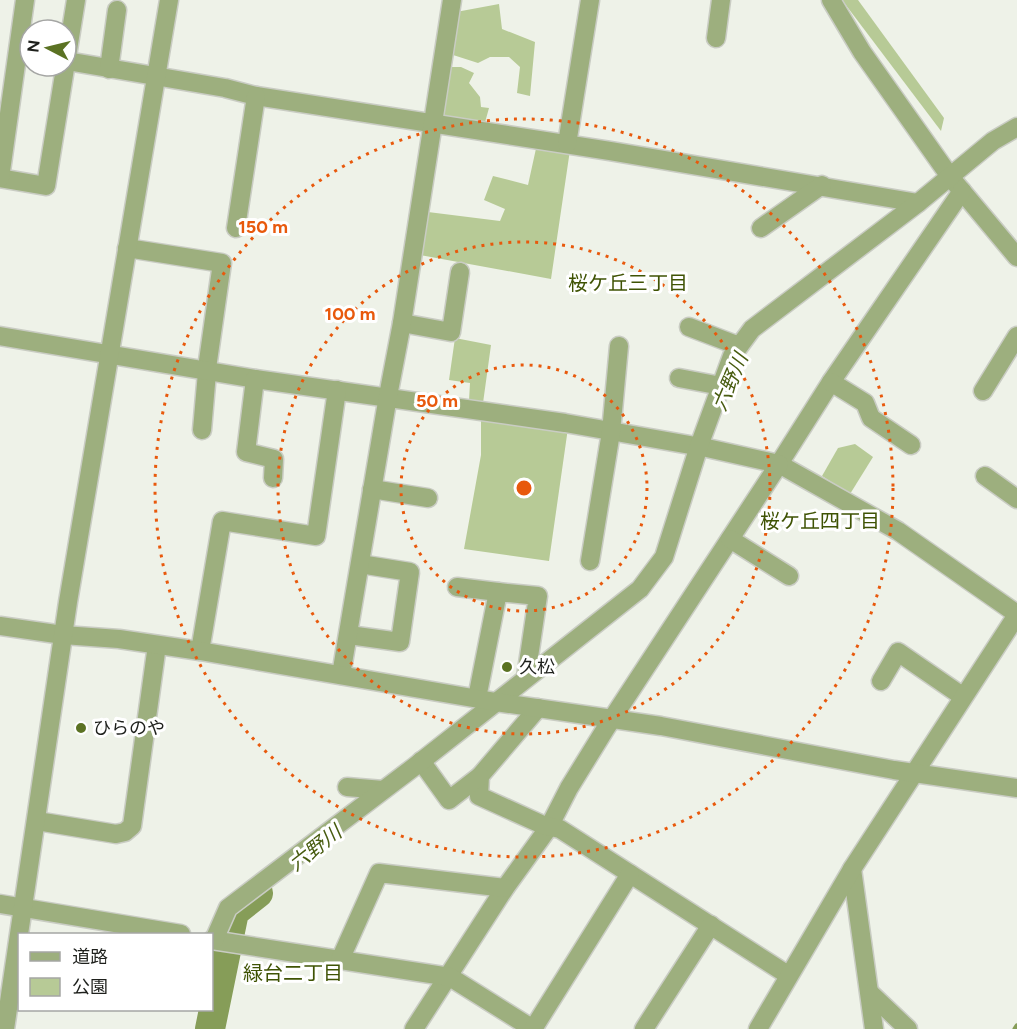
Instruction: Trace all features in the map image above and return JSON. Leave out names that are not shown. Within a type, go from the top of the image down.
[{"type":"street","points":[[22,18],[25,0]]},
{"type":"street","points":[[73,18],[76,0]]},
{"type":"street","points":[[18,933],[37,821],[63,635],[170,0]]},
{"type":"street","points":[[341,675],[387,396],[402,323],[452,0]]},
{"type":"street","points":[[567,144],[590,0]]},
{"type":"street","points":[[716,38],[721,0]]},
{"type":"street","points":[[831,0],[862,52],[955,182],[1015,251]]},
{"type":"street","points":[[109,69],[117,10]]},
{"type":"street","points":[[18,50],[0,178],[46,186],[64,78]]},
{"type":"street","points":[[78,63],[225,88],[256,96],[822,185],[918,203]]},
{"type":"street","points":[[236,228],[256,96]]},
{"type":"street","points":[[414,1029],[450,977],[505,888],[549,827],[569,788],[779,464],[955,182],[993,141],[1017,127]]},
{"type":"street","points":[[630,874],[533,1029],[450,977],[218,941],[228,908],[383,790],[423,765],[526,677],[640,589],[664,557],[732,356],[752,329],[918,203],[955,182]]},
{"type":"street","points":[[761,228],[822,185]]},
{"type":"street","points":[[127,248],[222,263],[202,430]]},
{"type":"street","points":[[402,323],[451,332],[460,272]]},
{"type":"street","points":[[689,327],[739,346]]},
{"type":"street","points":[[0,336],[255,379],[387,396],[611,432],[702,447],[779,464],[898,531],[1017,614],[852,869],[758,1029]]},
{"type":"street","points":[[985,378],[1017,336]]},
{"type":"street","points":[[590,561],[611,432],[620,346]]},
{"type":"street","points":[[679,378],[721,386]]},
{"type":"street","points":[[255,379],[246,452],[274,459],[273,478]]},
{"type":"street","points":[[831,382],[865,403],[871,418],[911,445]]},
{"type":"street","points":[[200,651],[222,521],[316,536],[337,390]]},
{"type":"street","points":[[985,476],[1017,499]]},
{"type":"street","points":[[372,489],[428,498]]},
{"type":"street","points":[[730,539],[789,576]]},
{"type":"street","points":[[349,635],[400,642],[410,572],[360,564]]},
{"type":"street","points":[[457,587],[538,596],[526,677]]},
{"type":"street","points":[[477,698],[498,592]]},
{"type":"street","points":[[0,626],[63,635],[119,639],[200,651],[496,702],[661,726],[914,773],[1017,788]]},
{"type":"street","points":[[37,821],[116,834],[125,832],[132,826],[157,645]]},
{"type":"street","points":[[881,681],[898,652],[962,696]]},
{"type":"street","points":[[423,765],[449,800],[480,776],[538,708]]},
{"type":"street","points":[[480,776],[479,796],[549,827],[560,829],[788,975]]},
{"type":"street","points":[[347,787],[383,790]]},
{"type":"street","points":[[852,869],[874,1029]]},
{"type":"street","points":[[340,960],[379,873],[505,888]]},
{"type":"street","points":[[0,904],[175,933]]},
{"type":"street","points":[[644,1029],[711,925]]},
{"type":"street","points":[[5,1029],[18,936]]},
{"type":"street","points":[[871,994],[908,1029]]},
{"type":"green space","points":[[842,0],[858,0],[944,118],[941,131]]},
{"type":"green space","points":[[499,4],[502,29],[535,42],[530,96],[517,93],[520,67],[509,57],[490,57],[478,63],[450,54],[456,12]]},
{"type":"green space","points":[[445,67],[461,67],[474,73],[469,83],[480,97],[481,107],[489,108],[484,126],[440,118]]},
{"type":"green space","points":[[537,144],[570,150],[551,279],[420,255],[428,212],[500,221],[505,209],[484,200],[493,176],[528,185]]},
{"type":"green space","points":[[455,338],[491,345],[483,403],[469,401],[470,383],[449,380]]},
{"type":"green space","points":[[481,415],[568,428],[549,561],[464,549],[481,455]]},
{"type":"green space","points":[[855,444],[873,457],[850,494],[822,476],[838,448]]},
{"type":"waterway","name":"六野川","points":[[210,1029],[234,912],[258,893]]},
{"type":"place","name":"久松","points":[[507,667]]},
{"type":"place","name":"ひらのや","points":[[81,728]]},
{"type":"district","name":"桜ケ丘三丁目","points":[[628,283]]},
{"type":"district","name":"桜ケ丘四丁目","points":[[820,521]]},
{"type":"district","name":"緑台二丁目","points":[[293,973]]}]
